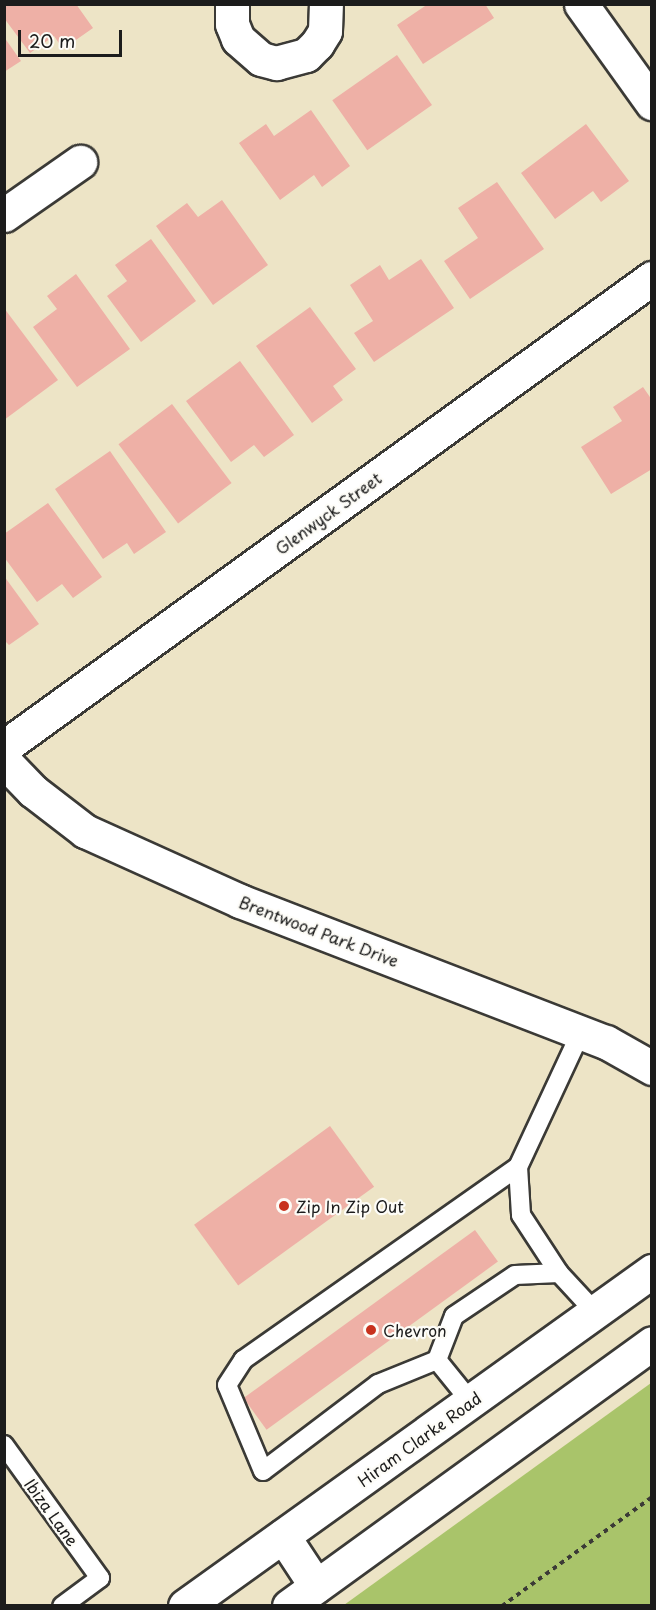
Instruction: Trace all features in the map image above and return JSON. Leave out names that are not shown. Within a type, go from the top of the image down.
[{"type":"street","points":[[232,4],[232,24],[238,39],[261,59],[276,63],[306,55],[317,44],[325,31],[327,4]]},
{"type":"street","points":[[581,4],[651,103]]},
{"type":"street","points":[[4,215],[81,162]]},
{"type":"street","name":"Glenwyck Street","points":[[4,747],[651,278]]},
{"type":"street","name":"Brentwood Park Drive","points":[[4,761],[33,791],[96,836],[240,901],[581,1032],[651,1068]]},
{"type":"street","name":"Hiram Clarke Road","points":[[185,1605],[651,1271]]},
{"type":"street","points":[[289,1605],[651,1343]]},
{"type":"street","points":[[284,1536],[316,1586]]},
{"type":"lane","points":[[581,1032],[518,1167],[521,1215],[560,1273],[595,1312]]},
{"type":"lane","points":[[518,1167],[243,1360],[226,1385],[263,1471],[378,1384],[437,1360],[454,1316],[515,1275],[560,1273]]},
{"type":"lane","points":[[437,1360],[471,1402]]},
{"type":"lane","name":"Ibiza Lane","points":[[4,1445],[100,1578],[62,1605]]},
{"type":"path","points":[[502,1605],[651,1497]]},
{"type":"green space","points":[[651,1383],[651,1605],[344,1605]]},
{"type":"building","points":[[4,4],[76,4],[93,28],[63,49],[54,36],[30,53],[4,18]]},
{"type":"building","points":[[428,4],[485,4],[494,18],[423,64],[397,25]]},
{"type":"building","points":[[4,37],[21,61],[4,72]]},
{"type":"building","points":[[397,55],[432,105],[367,150],[332,100]]},
{"type":"building","points":[[311,110],[350,166],[322,187],[314,175],[280,200],[239,143],[266,124],[274,136]]},
{"type":"building","points":[[586,124],[629,181],[601,202],[593,191],[555,219],[521,173]]},
{"type":"building","points":[[497,182],[544,249],[470,299],[444,261],[478,238],[458,208]]},
{"type":"building","points":[[222,200],[268,265],[213,305],[156,226],[187,203],[198,217]]},
{"type":"building","points":[[151,239],[196,301],[141,342],[107,296],[127,281],[115,265]]},
{"type":"building","points":[[421,259],[454,308],[374,362],[354,333],[373,321],[350,285],[380,265],[389,280]]},
{"type":"building","points":[[76,274],[130,349],[77,387],[33,327],[57,309],[47,296]]},
{"type":"building","points":[[310,307],[356,369],[333,386],[343,400],[312,423],[256,346]]},
{"type":"building","points":[[4,308],[58,380],[4,420]]},
{"type":"building","points":[[240,361],[294,435],[264,457],[254,445],[231,462],[186,401]]},
{"type":"building","points":[[643,387],[652,400],[652,469],[611,494],[581,447],[622,421],[613,407]]},
{"type":"building","points":[[172,404],[232,483],[178,523],[118,444]]},
{"type":"building","points":[[110,451],[166,532],[134,554],[127,543],[103,559],[55,489]]},
{"type":"building","points":[[48,503],[102,577],[73,598],[62,584],[37,602],[4,557],[4,534]]},
{"type":"building","points":[[4,576],[39,624],[9,645],[4,640]]},
{"type":"building","name":"Zip In Zip Out","points":[[330,1126],[374,1187],[238,1285],[194,1225]]},
{"type":"building","name":"Chevron","points":[[475,1230],[498,1262],[267,1430],[244,1398]]},
{"type":"place","name":"Zip In Zip Out","points":[[284,1206]]},
{"type":"place","name":"Chevron","points":[[371,1330]]}]
